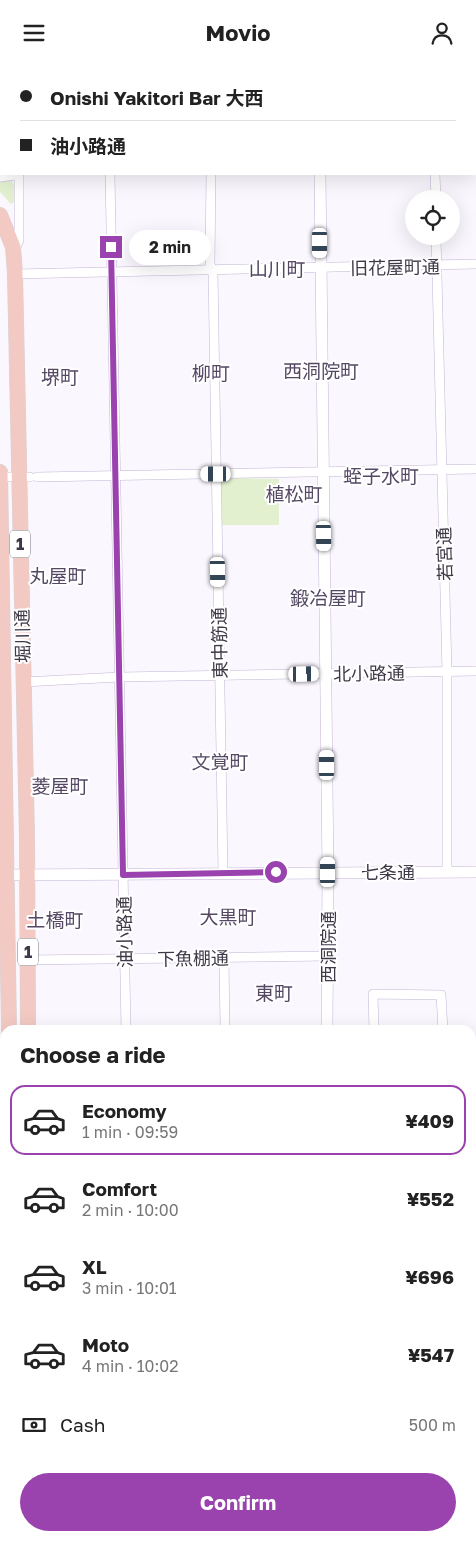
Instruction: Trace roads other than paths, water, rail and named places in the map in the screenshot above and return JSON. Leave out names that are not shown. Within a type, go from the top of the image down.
[{"type":"highway","name":"堀川通","points":[[0,215],[11,238],[14,253],[29,477],[23,682],[28,1025]]},
{"type":"highway","name":"堀川通","points":[[0,472],[2,875],[4,963],[9,1025]]},
{"type":"street","points":[[14,253],[19,240],[19,175]]},
{"type":"street","name":"油小路通","points":[[110,175],[126,1025]]},
{"type":"street","name":"東中筋通","points":[[211,175],[223,872]]},
{"type":"street","name":"西洞院通","points":[[320,175],[328,872],[327,1025]]},
{"type":"street","points":[[435,175],[436,190]]},
{"type":"street","name":"若宮通","points":[[436,245],[447,672],[447,872]]},
{"type":"street","name":"旧花屋町通","points":[[15,274],[476,264]]},
{"type":"street","points":[[0,477],[476,469]]},
{"type":"street","name":"北小路通","points":[[23,682],[120,677],[476,671]]},
{"type":"street","name":"七条通","points":[[2,875],[123,875],[223,872],[476,872]]},
{"type":"street","name":"下魚棚通","points":[[28,960],[328,957]]},
{"type":"street","points":[[224,958],[225,1025]]},
{"type":"street","points":[[374,1025],[373,994],[441,995],[443,1025]]},
{"type":"district","name":"山川町","points":[[277,268]]},
{"type":"district","name":"西洞院町","points":[[321,370]]},
{"type":"district","name":"柳町","points":[[211,372]]},
{"type":"district","name":"堺町","points":[[60,376]]},
{"type":"district","name":"蛭子水町","points":[[381,475]]},
{"type":"district","name":"植松町","points":[[294,493]]},
{"type":"district","name":"丸屋町","points":[[58,575]]},
{"type":"district","name":"鍛冶屋町","points":[[328,597]]},
{"type":"district","name":"文覚町","points":[[220,761]]},
{"type":"district","name":"菱屋町","points":[[60,785]]},
{"type":"district","name":"大黒町","points":[[228,916]]},
{"type":"district","name":"土橋町","points":[[55,919]]},
{"type":"district","name":"東町","points":[[274,992]]}]
